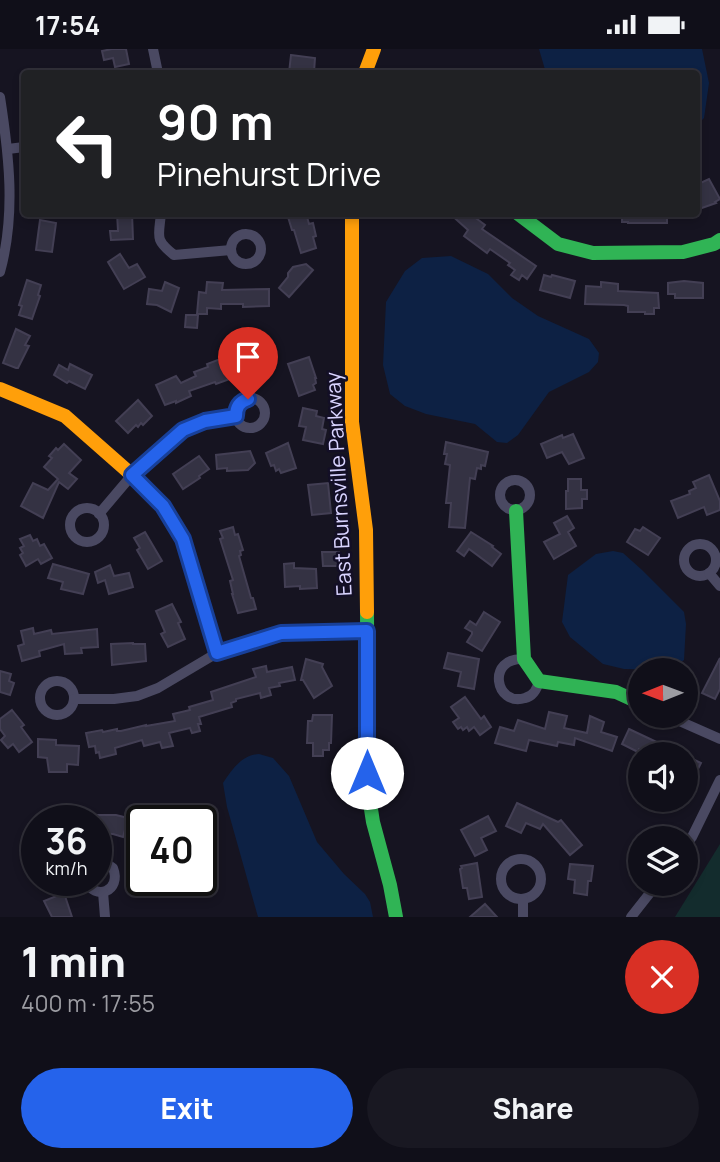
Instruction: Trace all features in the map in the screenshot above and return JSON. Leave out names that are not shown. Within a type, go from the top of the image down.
[{"type":"street","points":[[153,49],[157,70]]},
{"type":"street","points":[[366,70],[374,49]]},
{"type":"street","points":[[0,97],[8,149],[11,202],[0,272]]},
{"type":"street","points":[[8,149],[21,147]]},
{"type":"street","points":[[161,217],[159,241],[174,255],[231,250]]},
{"type":"street","name":"East Burnsville Parkway","points":[[352,217],[352,422],[366,530],[367,773],[377,841],[392,892],[396,917]]},
{"type":"street","points":[[522,217],[558,244],[593,253],[683,252],[720,240]]},
{"type":"street","points":[[0,389],[65,417],[132,475],[163,506],[183,539],[217,653]]},
{"type":"street","points":[[99,513],[132,475],[183,430],[205,421],[236,416]]},
{"type":"street","points":[[516,511],[524,659],[539,681],[616,692],[628,698]]},
{"type":"street","points":[[709,573],[720,586]]},
{"type":"street","points":[[74,699],[137,696],[158,688],[217,653],[281,633],[367,631]]},
{"type":"street","points":[[524,659],[516,658],[502,667],[499,674],[502,690],[508,696],[524,699],[537,689],[539,681]]},
{"type":"street","points":[[695,728],[720,739]]},
{"type":"street","points":[[697,826],[720,780]]},
{"type":"street","points":[[112,867],[115,873],[112,886]]},
{"type":"street","points":[[103,896],[105,917]]},
{"type":"street","points":[[631,917],[648,896]]},
{"type":"street","points":[[523,899],[523,917]]},
{"type":"green space","points":[[720,844],[720,917],[675,917],[688,896],[698,896],[698,880]]},
{"type":"water","points":[[539,49],[702,49],[709,83],[704,118],[700,122],[700,70],[545,70]]},
{"type":"water","points":[[451,256],[488,274],[512,298],[538,316],[589,339],[599,353],[598,362],[589,372],[549,392],[518,435],[507,443],[497,442],[475,424],[426,414],[405,406],[390,394],[383,365],[386,302],[405,271],[422,258]]},
{"type":"water","points":[[613,551],[623,553],[684,612],[684,658],[628,658],[628,669],[624,669],[603,664],[570,637],[562,622],[568,575],[596,554]]},
{"type":"water","points":[[259,754],[273,758],[289,776],[317,842],[365,894],[373,917],[258,917],[227,807],[223,783],[243,760]]},
{"type":"building","points":[[126,49],[129,64],[115,67],[113,58],[104,60],[102,51]]},
{"type":"building","points":[[291,55],[315,58],[314,70],[289,70]]},
{"type":"building","points":[[709,179],[720,199],[700,209],[700,183]]},
{"type":"building","points":[[117,217],[132,217],[133,239],[111,240],[110,231],[118,231]]},
{"type":"building","points":[[288,217],[307,217],[309,224],[313,223],[316,248],[301,253]]},
{"type":"building","points":[[453,217],[474,217],[485,225],[482,229],[536,266],[527,279],[522,275],[519,280],[511,275],[515,270],[508,265],[510,263],[490,249],[487,253],[464,236],[468,230]]},
{"type":"building","points":[[622,217],[667,217],[667,223],[622,222]]},
{"type":"building","points":[[40,220],[56,223],[52,252],[36,250]]},
{"type":"building","points":[[120,254],[129,268],[137,264],[145,277],[124,289],[108,262]]},
{"type":"building","points":[[306,264],[313,270],[289,297],[279,288],[293,267]]},
{"type":"building","points":[[544,275],[575,281],[570,298],[540,290]]},
{"type":"building","points":[[27,280],[41,285],[32,319],[19,315],[22,306],[19,305]]},
{"type":"building","points":[[165,282],[179,288],[171,312],[157,305],[147,304],[149,289],[162,291]]},
{"type":"building","points":[[207,282],[223,283],[222,290],[269,289],[269,306],[221,304],[221,309],[207,308],[207,314],[197,314],[199,292],[206,293]]},
{"type":"building","points":[[601,282],[618,284],[618,291],[658,293],[659,308],[654,308],[654,314],[645,314],[628,312],[628,306],[624,305],[585,304],[586,286],[601,287]]},
{"type":"building","points":[[668,283],[703,283],[703,298],[675,298],[675,294],[668,294]]},
{"type":"building","points":[[186,315],[198,315],[197,328],[185,327]]},
{"type":"building","points":[[16,329],[30,336],[25,345],[29,346],[18,368],[3,363]]},
{"type":"building","points":[[260,339],[260,344],[269,343],[273,366],[257,367],[257,362],[244,362],[243,340]]},
{"type":"building","points":[[309,357],[316,378],[313,385],[315,390],[299,396],[288,364]]},
{"type":"building","points":[[223,358],[230,379],[189,391],[191,396],[165,405],[156,385],[176,376],[181,383],[196,376],[194,372],[208,367],[207,364]]},
{"type":"building","points":[[70,364],[92,375],[85,389],[54,375],[59,365],[68,370]]},
{"type":"building","points":[[138,400],[152,416],[143,425],[136,425],[128,433],[116,421]]},
{"type":"building","points":[[303,408],[317,411],[316,416],[324,418],[322,429],[326,430],[323,444],[303,440],[306,427],[299,426]]},
{"type":"building","points":[[573,434],[584,458],[569,464],[562,452],[547,458],[541,444],[562,435],[563,438]]},
{"type":"building","points":[[446,442],[488,452],[485,466],[477,468],[475,479],[470,478],[465,528],[449,527],[451,503],[446,503],[450,465],[445,464]]},
{"type":"building","points":[[288,443],[296,468],[281,473],[279,469],[276,471],[274,465],[271,466],[266,453]]},
{"type":"building","points":[[64,444],[81,460],[69,473],[77,479],[68,489],[59,482],[43,518],[21,506],[33,483],[48,490],[58,479],[44,467],[52,458],[49,456]]},
{"type":"building","points":[[250,451],[255,463],[248,470],[217,469],[216,455]]},
{"type":"building","points":[[199,456],[209,469],[183,489],[173,474]]},
{"type":"building","points":[[709,475],[720,501],[720,510],[707,515],[704,507],[678,518],[671,501],[690,494],[689,491],[696,488],[693,482]]},
{"type":"building","points":[[568,479],[581,479],[581,490],[587,490],[587,499],[582,499],[582,508],[566,509]]},
{"type":"building","points":[[328,483],[331,513],[312,515],[308,485]]},
{"type":"building","points":[[567,516],[574,528],[568,532],[576,546],[554,559],[544,542],[560,534],[554,523]]},
{"type":"building","points":[[233,527],[243,550],[239,556],[256,609],[238,613],[230,581],[233,580],[220,539],[223,538],[220,531]]},
{"type":"building","points":[[643,527],[660,538],[648,555],[627,542],[635,529],[640,531]]},
{"type":"building","points":[[145,532],[162,561],[148,569],[137,550],[140,548],[134,538]]},
{"type":"building","points":[[471,532],[501,554],[492,566],[469,549],[464,556],[457,551]]},
{"type":"building","points":[[30,535],[33,541],[37,539],[40,546],[44,544],[52,558],[41,564],[38,559],[26,566],[20,555],[23,553],[20,548],[24,546],[20,539]]},
{"type":"building","points":[[322,552],[339,552],[339,566],[323,566]]},
{"type":"building","points":[[294,563],[294,568],[316,569],[317,588],[285,587],[284,564]]},
{"type":"building","points":[[53,564],[89,574],[83,594],[61,589],[63,582],[48,578]]},
{"type":"building","points":[[110,565],[114,576],[129,573],[133,587],[109,594],[105,580],[98,583],[95,572]]},
{"type":"building","points":[[172,604],[181,622],[178,623],[185,639],[168,647],[161,634],[165,632],[156,611]]},
{"type":"building","points":[[484,612],[500,622],[482,651],[467,642],[472,632],[465,628],[470,621],[476,625]]},
{"type":"building","points":[[33,628],[34,634],[51,630],[52,634],[97,629],[98,647],[81,648],[82,653],[65,654],[64,644],[39,651],[40,656],[22,661],[18,646],[24,644],[21,631]]},
{"type":"building","points":[[111,644],[145,644],[146,661],[112,665]]},
{"type":"building","points":[[448,653],[479,659],[474,689],[458,686],[461,672],[444,668]]},
{"type":"building","points":[[720,658],[720,689],[715,699],[702,693]]},
{"type":"building","points":[[306,659],[323,664],[332,686],[314,698],[301,680]]},
{"type":"building","points":[[266,666],[267,672],[292,667],[295,680],[269,688],[271,695],[261,698],[260,693],[236,699],[231,703],[232,707],[199,717],[200,731],[192,733],[190,728],[169,733],[173,746],[162,748],[160,742],[144,746],[142,740],[115,748],[116,754],[100,758],[95,746],[89,747],[86,733],[117,729],[121,731],[175,721],[173,714],[213,700],[211,692],[256,677],[253,669]]},
{"type":"building","points":[[0,671],[11,674],[9,681],[14,683],[10,695],[0,692]]},
{"type":"building","points":[[465,697],[481,719],[484,716],[491,727],[480,735],[474,727],[469,731],[467,727],[458,729],[453,722],[459,718],[451,707]]},
{"type":"building","points":[[12,710],[24,725],[21,727],[32,742],[19,752],[13,744],[8,748],[1,740],[5,736],[0,729],[0,719]]},
{"type":"building","points":[[549,712],[567,716],[564,728],[587,733],[590,716],[604,722],[601,732],[617,737],[612,751],[575,738],[574,745],[558,742],[557,746],[529,740],[526,751],[495,743],[500,727],[514,731],[518,720],[545,729]]},
{"type":"building","points":[[313,715],[332,715],[331,743],[329,750],[323,750],[323,756],[313,756],[313,743],[307,743],[308,721],[312,721]]},
{"type":"building","points":[[629,729],[657,742],[628,742],[628,747],[622,744]]},
{"type":"building","points":[[38,739],[56,740],[56,745],[79,746],[78,765],[67,764],[67,772],[49,772],[47,758],[38,757]]},
{"type":"building","points":[[517,803],[558,822],[561,820],[582,845],[570,855],[543,824],[540,829],[526,823],[521,833],[506,826]]},
{"type":"building","points":[[112,815],[126,818],[123,837],[113,834]]},
{"type":"building","points":[[488,816],[496,831],[481,838],[487,850],[475,856],[461,830]]},
{"type":"building","points":[[477,863],[482,897],[469,899],[467,888],[463,888],[460,869],[461,866]]},
{"type":"building","points":[[570,864],[593,866],[587,895],[574,893],[575,880],[568,879]]},
{"type":"building","points":[[65,896],[72,917],[52,917],[44,901]]},
{"type":"building","points":[[485,904],[497,917],[470,917]]},
{"type":"traffic: fast","points":[[522,217],[558,244],[593,253],[683,252],[720,240]]},
{"type":"traffic: fast","points":[[516,511],[524,659],[539,681],[616,692],[628,698]]},
{"type":"traffic: fast","points":[[367,612],[368,790],[396,917]]},
{"type":"traffic: slow","points":[[366,70],[374,49]]},
{"type":"traffic: slow","points":[[352,217],[352,422],[366,530],[367,612]]},
{"type":"traffic: slow","points":[[0,389],[65,416],[163,506],[183,539],[217,653]]},
{"type":"route","points":[[248,399],[238,405],[236,416],[205,421],[183,430],[132,475],[163,506],[183,539],[217,653],[281,633],[367,631],[367,773]]}]
